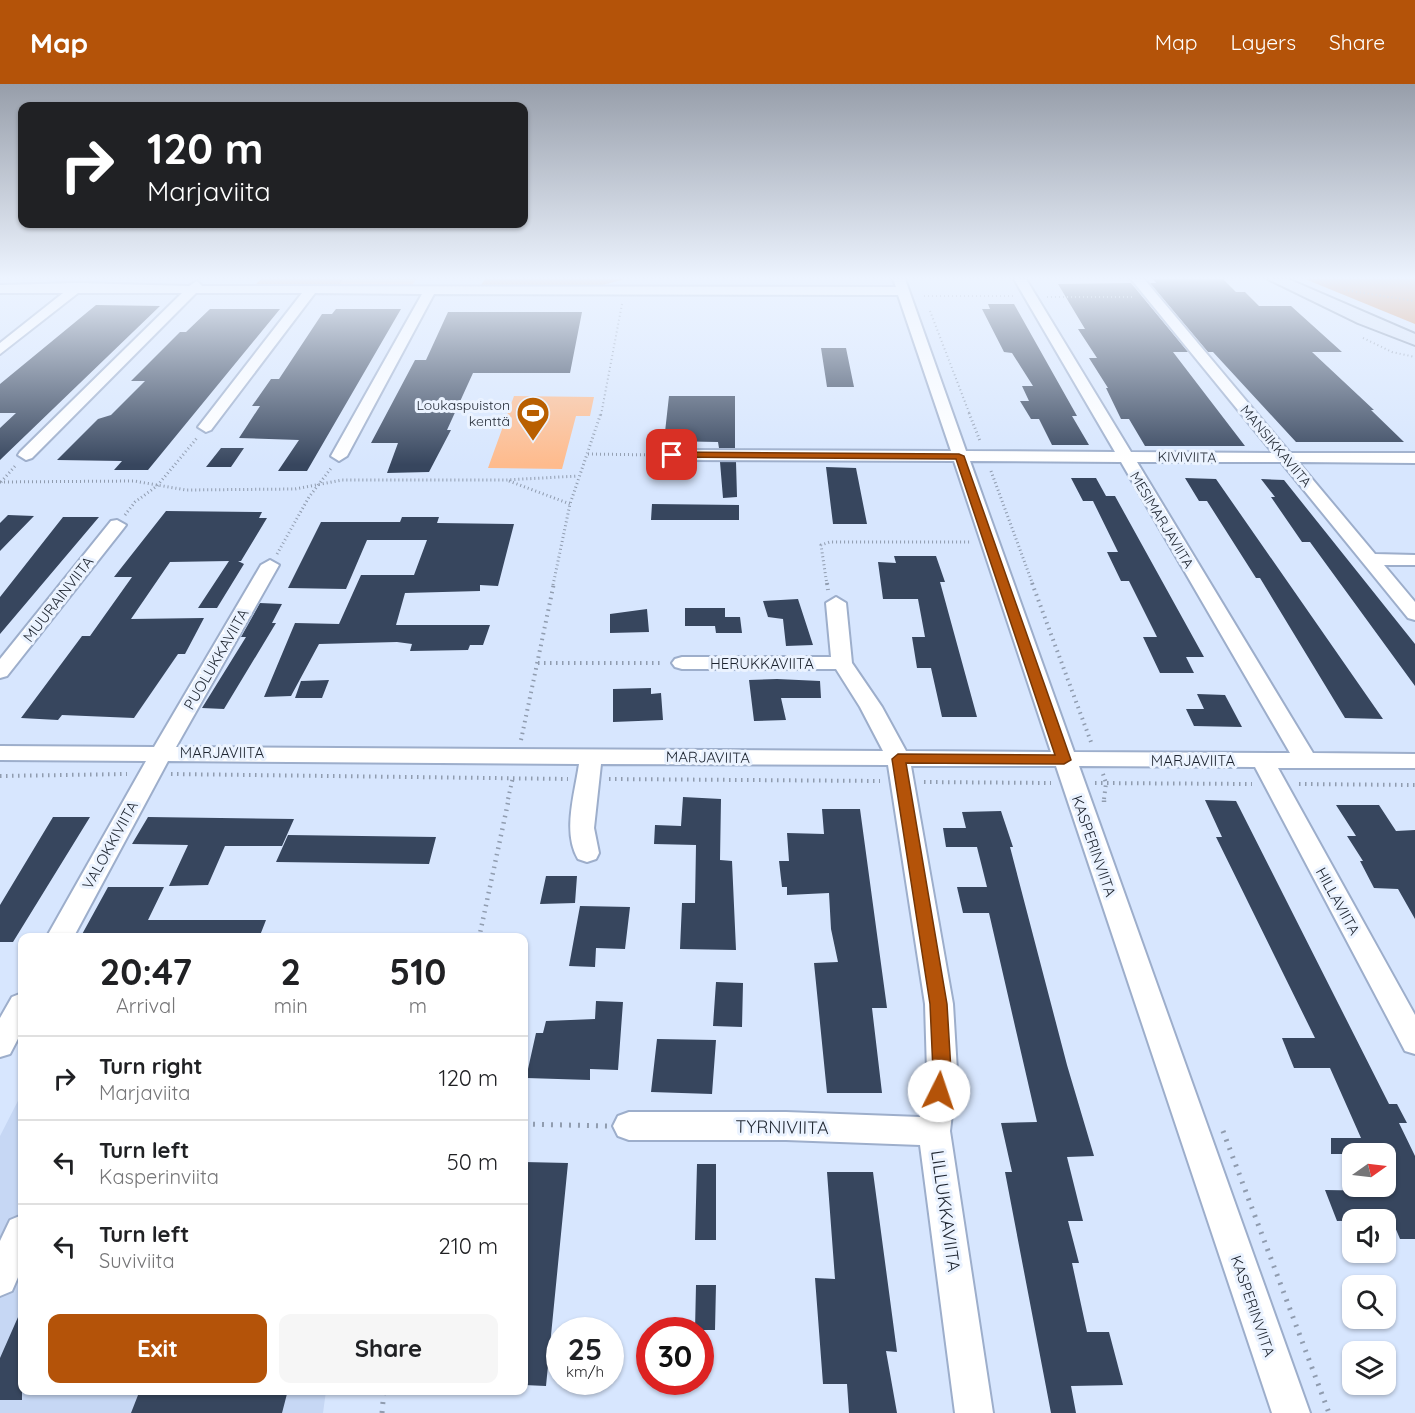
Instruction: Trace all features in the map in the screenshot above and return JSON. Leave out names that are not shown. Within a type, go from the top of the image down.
[{"type":"street","points":[[26,454],[140,341]]},
{"type":"street","points":[[206,427],[272,341]]},
{"type":"street","points":[[339,456],[399,341]]},
{"type":"street","name":"KASPERINVIITA","points":[[927,341],[959,456],[1291,1413]]},
{"type":"street","name":"MESIMARJAVIITA","points":[[1056,341],[1306,760]]},
{"type":"street","name":"MANSIKKAVIITA","points":[[1189,341],[1415,614]]},
{"type":"street","name":"KIVIVIITA","points":[[672,455],[1415,458]]},
{"type":"street","name":"MUURAINVIITA","points":[[0,672],[117,525]]},
{"type":"street","points":[[1370,559],[1415,560]]},
{"type":"street","name":"PUOLUKKAVIITA","points":[[162,752],[270,565]]},
{"type":"street","points":[[836,603],[842,663]]},
{"type":"street","name":"HERUKKAVIITA","points":[[682,663],[842,663]]},
{"type":"street","name":"LILLUKKAVIITA","points":[[842,663],[871,707],[901,770],[939,1004],[942,1071],[934,1131],[974,1413]]},
{"type":"street","name":"VALOKKIVIITA","points":[[62,933],[162,752]]},
{"type":"street","name":"MARJAVIITA","points":[[0,753],[591,755],[901,770],[1064,760],[1415,761]]},
{"type":"street","points":[[587,853],[582,828],[591,755]]},
{"type":"street","name":"HILLAVIITA","points":[[1262,760],[1415,1042]]},
{"type":"street","points":[[0,1045],[18,1012]]},
{"type":"street","name":"TYRNIVIITA","points":[[629,1126],[786,1126],[934,1131]]},
{"type":"street","points":[[0,1279],[18,1240]]},
{"type":"path","points":[[480,933],[570,504],[603,408],[616,341]]},
{"type":"path","points":[[941,341],[1106,783]]},
{"type":"path","points":[[117,525],[135,502],[158,486],[206,427]]},
{"type":"path","points":[[0,482],[26,454]]},
{"type":"path","points":[[588,454],[672,455]]},
{"type":"path","points":[[270,565],[309,497],[339,456]]},
{"type":"path","points":[[0,482],[134,481],[186,490],[295,489],[342,480],[506,480],[578,476]]},
{"type":"path","points":[[506,480],[570,504]]},
{"type":"path","points":[[836,603],[828,591],[821,544],[830,542],[976,542]]},
{"type":"path","points":[[538,663],[682,663]]},
{"type":"path","points":[[0,776],[149,774],[588,779],[901,770],[1072,784],[1415,785]]},
{"type":"path","points":[[528,1125],[629,1126]]},
{"type":"path","points":[[382,1413],[384,1395]]},
{"type":"shaded area","name":"Loukaspuiston kenttä","points":[[514,396],[594,397],[590,416],[576,416],[562,469],[488,468]]},
{"type":"shaded area","points":[[18,1101],[18,1395],[325,1395],[323,1413],[0,1413],[0,1136]]},
{"type":"building","points":[[52,341],[124,341],[0,460],[0,428],[16,413],[0,413],[0,384]]},
{"type":"building","points":[[171,341],[254,341],[148,470],[114,470],[122,461],[57,460],[98,419],[111,415],[145,381],[131,381]]},
{"type":"building","points":[[304,341],[382,341],[307,471],[278,471],[299,440],[239,438],[260,406],[252,406],[271,379],[279,379]]},
{"type":"building","points":[[435,341],[576,341],[570,373],[473,373],[447,430],[451,430],[429,472],[387,473],[398,443],[371,443],[415,360],[426,360]]},
{"type":"building","points":[[998,341],[1035,341],[1077,416],[1072,416],[1089,445],[1052,445],[1039,419],[1031,419],[1020,401],[1029,401],[1022,386],[1033,386],[1012,353],[1004,352]]},
{"type":"building","points":[[1086,341],[1179,341],[1188,352],[1173,352],[1245,446],[1145,446],[1129,419],[1121,419],[1106,388],[1108,388],[1089,358],[1097,358]]},
{"type":"building","points":[[1199,341],[1330,341],[1342,352],[1312,352],[1374,410],[1371,410],[1404,442],[1296,442],[1213,352],[1208,352]]},
{"type":"building","points":[[821,348],[846,348],[854,387],[827,387]]},
{"type":"building","points":[[669,396],[735,396],[735,448],[719,448],[718,442],[664,441]]},
{"type":"building","points":[[221,448],[244,448],[231,467],[206,467]]},
{"type":"building","points":[[720,462],[736,462],[737,497],[723,498]]},
{"type":"building","points":[[826,467],[856,468],[867,524],[833,524]]},
{"type":"building","points":[[1071,478],[1096,478],[1106,496],[1115,496],[1204,657],[1186,657],[1194,673],[1160,673],[1143,637],[1157,637],[1129,581],[1121,581],[1107,552],[1118,552],[1093,501],[1083,501]]},
{"type":"building","points":[[1185,478],[1216,479],[1383,719],[1345,718],[1260,578],[1256,578],[1207,501],[1199,501]]},
{"type":"building","points":[[1261,479],[1284,480],[1415,644],[1415,686],[1310,542],[1302,542],[1271,497],[1275,497]]},
{"type":"building","points":[[652,504],[739,505],[739,520],[651,520]]},
{"type":"building","points":[[166,511],[262,512],[259,518],[267,518],[241,561],[238,561],[244,564],[217,608],[198,608],[229,561],[170,562],[131,619],[204,618],[185,654],[178,654],[134,718],[62,715],[58,720],[21,718],[82,636],[90,636],[132,577],[114,577]]},
{"type":"building","points":[[8,515],[34,516],[0,551],[0,523]]},
{"type":"building","points":[[63,517],[99,517],[0,634],[0,597]]},
{"type":"building","points":[[402,517],[439,517],[437,523],[514,524],[498,586],[480,585],[480,591],[405,593],[396,625],[490,625],[483,645],[470,645],[468,650],[410,651],[412,644],[397,642],[319,644],[291,696],[264,697],[295,623],[339,624],[361,575],[414,575],[427,540],[367,540],[346,589],[288,588],[321,522],[400,522]]},
{"type":"building","points":[[894,556],[936,556],[945,582],[940,582],[977,717],[942,717],[931,668],[917,668],[912,637],[925,637],[918,599],[883,599],[878,562],[896,563]]},
{"type":"building","points":[[798,599],[813,645],[786,646],[783,619],[768,617],[763,601]]},
{"type":"building","points":[[260,603],[282,604],[272,623],[276,623],[224,709],[202,708],[246,637],[241,637]]},
{"type":"building","points":[[685,608],[725,608],[725,617],[740,617],[742,633],[716,633],[715,626],[685,626]]},
{"type":"building","points":[[647,609],[649,632],[610,633],[610,614]]},
{"type":"building","points":[[329,680],[322,698],[295,698],[301,681]]},
{"type":"building","points":[[749,680],[820,681],[821,698],[781,698],[786,720],[754,721]]},
{"type":"building","points":[[651,688],[651,694],[661,693],[663,720],[613,722],[613,689]]},
{"type":"building","points":[[1197,694],[1225,695],[1242,727],[1194,726],[1186,709],[1204,709]]},
{"type":"building","points":[[683,797],[721,799],[720,860],[732,861],[736,950],[680,949],[682,903],[695,903],[696,845],[654,844],[655,825],[681,826]]},
{"type":"building","points":[[1205,800],[1236,801],[1389,1104],[1397,1104],[1407,1123],[1399,1123],[1415,1156],[1415,1239],[1400,1239],[1396,1230],[1396,1209],[1342,1209],[1342,1221],[1337,1221],[1325,1190],[1342,1190],[1342,1197],[1396,1197],[1396,1143],[1342,1143],[1342,1154],[1331,1154],[1331,1138],[1361,1138],[1330,1068],[1294,1068],[1282,1038],[1315,1038],[1216,837],[1222,837]]},
{"type":"building","points":[[1336,805],[1379,805],[1396,831],[1415,830],[1415,919],[1398,889],[1374,888],[1360,861],[1363,861],[1347,836],[1356,836]]},
{"type":"building","points":[[822,809],[860,809],[887,1008],[872,1008],[882,1093],[827,1093],[814,963],[838,962],[831,929],[829,893],[787,895],[787,887],[782,887],[779,861],[789,861],[787,833],[824,834]]},
{"type":"building","points":[[1001,811],[1013,847],[1010,847],[1067,1065],[1094,1156],[1067,1157],[1083,1221],[1068,1221],[1079,1263],[1072,1263],[1087,1332],[1109,1332],[1123,1385],[1071,1386],[1076,1413],[1051,1413],[1005,1172],[1012,1172],[1001,1123],[1037,1122],[989,913],[963,913],[957,887],[987,887],[977,847],[946,847],[943,828],[966,828],[962,812]]},
{"type":"building","points":[[53,817],[90,817],[13,942],[0,942],[0,905]]},
{"type":"building","points":[[148,817],[294,819],[282,846],[225,846],[208,885],[169,886],[188,845],[132,844]]},
{"type":"building","points":[[288,835],[436,837],[429,864],[276,862]]},
{"type":"building","points":[[546,876],[577,876],[575,903],[540,904]]},
{"type":"building","points":[[108,887],[164,887],[148,920],[266,920],[261,933],[83,933]]},
{"type":"building","points":[[580,906],[630,907],[625,949],[596,948],[595,967],[569,966]]},
{"type":"building","points":[[716,982],[743,983],[742,1027],[713,1026]]},
{"type":"building","points":[[596,1001],[623,1002],[618,1070],[590,1069],[590,1080],[528,1078],[536,1033],[543,1033],[546,1021],[595,1019]]},
{"type":"building","points":[[657,1039],[716,1040],[712,1094],[651,1092]]},
{"type":"building","points":[[528,1162],[568,1163],[553,1317],[546,1317],[546,1386],[528,1385]]},
{"type":"building","points":[[697,1164],[716,1164],[716,1240],[695,1240]]},
{"type":"building","points":[[827,1172],[873,1172],[897,1352],[886,1351],[897,1413],[849,1413],[847,1384],[823,1384],[815,1278],[835,1279]]},
{"type":"building","points":[[696,1285],[716,1285],[715,1330],[714,1317],[695,1317]]},
{"type":"building","points":[[18,1317],[18,1395],[22,1395],[22,1400],[0,1400],[0,1358]]},
{"type":"building","points":[[138,1395],[287,1395],[282,1413],[131,1413]]},
{"type":"place","name":"Loukaspuiston kenttä","points":[[533,442]]},
{"type":"route","points":[[672,455],[959,456],[1064,760],[898,759],[939,1004],[942,1071],[939,1091]]}]
